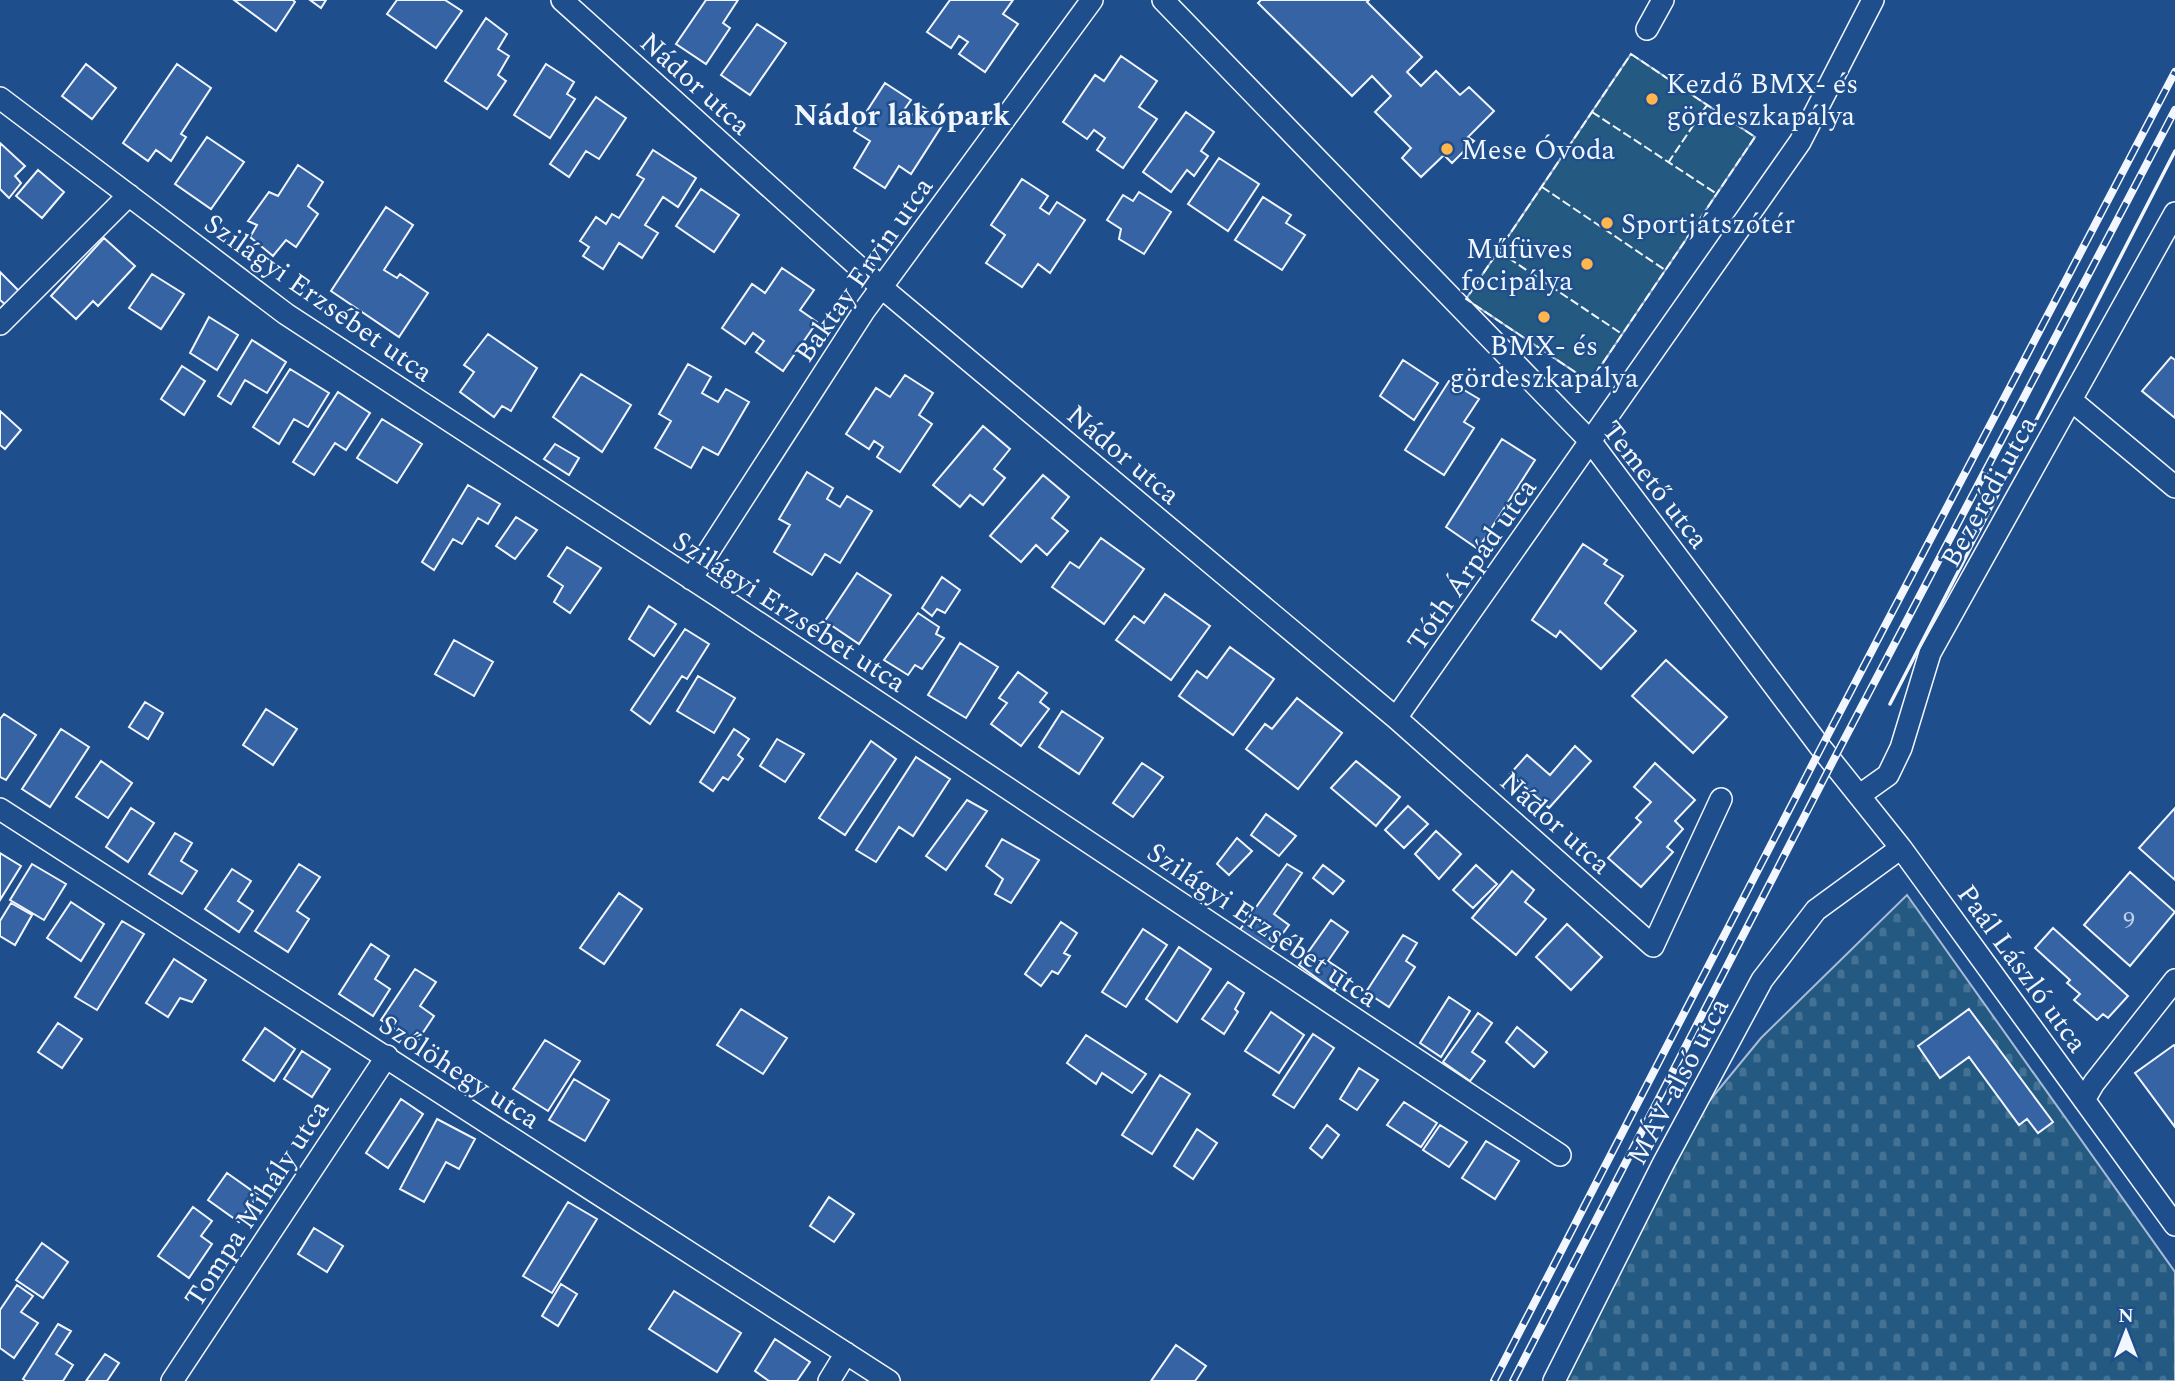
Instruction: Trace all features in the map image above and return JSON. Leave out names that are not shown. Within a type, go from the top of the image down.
[{"type":"street","name":"Nádor utca","points":[[562,0],[881,287],[1396,718],[1653,946],[1721,799]]},
{"type":"street","name":"Baktay Ervin utca","points":[[691,579],[881,287],[1092,0]]},
{"type":"street","name":"Temető utca","points":[[1163,0],[1591,442],[1821,748]]},
{"type":"street","points":[[1647,29],[1663,0]]},
{"type":"street","name":"Tóth Árpád utca","points":[[1396,718],[1800,142],[1873,0]]},
{"type":"street","name":"Szilágyi Erzsébet utca","points":[[0,99],[286,314],[1560,1155]]},
{"type":"street","points":[[0,324],[129,195]]},
{"type":"street","name":"Bezerédi utca","points":[[1860,795],[1888,775],[1902,747],[1930,653],[2175,213]]},
{"type":"street","points":[[2071,400],[2175,487]]},
{"type":"street","name":"Paál László utca","points":[[1821,748],[1901,848],[2175,1225]]},
{"type":"street","name":"Szőlöhegy utca","points":[[0,809],[888,1381]]},
{"type":"street","name":"MÁV-alsó utca","points":[[1554,1381],[1663,1164],[1762,980],[1816,910],[1901,848]]},
{"type":"street","points":[[2084,1100],[2094,1083],[2175,980]]},
{"type":"street","name":"Tompa Mihály utca","points":[[172,1381],[387,1056]]},
{"type":"street","points":[[829,1381],[846,1353]]},
{"type":"green space","name":"Sportjátszótér","points":[[1631,54],[1755,137],[1590,382],[1466,299]]},
{"type":"green space","points":[[1907,895],[2175,1272],[2175,1381],[1555,1381],[1660,1161],[1761,1038]]},
{"type":"building","points":[[234,0],[293,0],[295,2],[276,31]]},
{"type":"building","points":[[310,0],[326,0],[321,8]]},
{"type":"building","points":[[397,0],[445,0],[462,11],[436,48],[387,14]]},
{"type":"building","points":[[706,0],[738,0],[723,23],[730,28],[706,64],[676,44]]},
{"type":"building","points":[[950,0],[1013,0],[1003,14],[1018,24],[985,72],[959,54],[968,42],[959,36],[951,48],[927,32]]},
{"type":"building","points":[[1261,0],[1369,0],[1367,2],[1422,57],[1407,72],[1421,86],[1436,71],[1460,95],[1469,87],[1494,111],[1468,137],[1474,141],[1452,163],[1444,155],[1421,177],[1402,158],[1411,148],[1375,112],[1391,96],[1372,76],[1352,96],[1258,3]]},
{"type":"building","points":[[486,18],[507,34],[498,49],[509,56],[498,75],[506,81],[487,109],[445,81]]},
{"type":"building","points":[[757,24],[786,43],[750,95],[721,75]]},
{"type":"building","points":[[1121,56],[1157,81],[1139,107],[1157,119],[1123,168],[1097,150],[1105,138],[1094,130],[1087,139],[1063,122],[1095,75],[1104,81]]},
{"type":"building","points":[[86,64],[116,88],[92,119],[62,96]]},
{"type":"building","points":[[177,64],[211,88],[181,134],[186,137],[171,161],[156,150],[148,161],[123,143]]},
{"type":"building","points":[[546,64],[574,82],[567,94],[575,99],[550,138],[514,115]]},
{"type":"building","points":[[885,83],[911,100],[904,110],[913,115],[920,105],[945,121],[911,174],[899,166],[885,188],[854,168],[870,141],[854,131]]},
{"type":"building","points":[[596,97],[626,118],[599,159],[586,151],[569,177],[550,164]]},
{"type":"building","points":[[1186,112],[1214,132],[1201,151],[1208,156],[1194,176],[1187,170],[1171,192],[1143,172]]},
{"type":"building","points":[[207,137],[244,162],[211,209],[175,184]]},
{"type":"building","points":[[0,143],[25,166],[15,176],[21,183],[9,198],[0,189]]},
{"type":"building","points":[[653,150],[696,178],[678,207],[663,197],[645,225],[658,233],[642,258],[619,243],[603,269],[583,256],[589,247],[580,241],[596,217],[606,224],[612,214],[619,218],[644,179],[637,175]]},
{"type":"building","points":[[1219,158],[1259,184],[1228,231],[1188,204]]},
{"type":"building","points":[[298,165],[323,182],[308,206],[318,214],[296,247],[286,240],[273,256],[250,237],[257,225],[248,221],[269,192],[278,196]]},
{"type":"building","points":[[38,170],[64,192],[42,218],[16,196]]},
{"type":"building","points":[[1022,179],[1048,196],[1040,208],[1049,214],[1057,202],[1085,220],[1050,273],[1038,264],[1022,287],[986,263],[1005,235],[991,225]]},
{"type":"building","points":[[701,189],[739,215],[714,252],[676,226]]},
{"type":"building","points":[[1139,192],[1171,212],[1144,254],[1119,239],[1121,229],[1107,220],[1123,195],[1133,201]]},
{"type":"building","points":[[1263,197],[1291,215],[1286,223],[1305,235],[1282,270],[1235,240]]},
{"type":"building","points":[[386,207],[413,225],[384,270],[397,278],[400,274],[428,293],[399,337],[331,291]]},
{"type":"building","points":[[104,238],[135,266],[98,306],[93,301],[76,319],[51,296]]},
{"type":"building","points":[[782,268],[814,290],[800,310],[817,322],[783,371],[756,352],[764,341],[753,333],[745,344],[722,328],[752,284],[765,293]]},
{"type":"building","points":[[0,272],[20,292],[7,306],[0,300]]},
{"type":"building","points":[[152,274],[184,294],[161,329],[129,308]]},
{"type":"building","points":[[209,317],[238,335],[217,370],[190,353]]},
{"type":"building","points":[[488,334],[537,368],[511,411],[502,406],[494,417],[460,392],[474,372],[464,365]]},
{"type":"building","points":[[252,340],[286,362],[267,393],[245,380],[231,404],[218,396]]},
{"type":"building","points":[[2171,357],[2175,360],[2175,418],[2142,391]]},
{"type":"building","points":[[1403,360],[1438,383],[1414,420],[1380,396]]},
{"type":"building","points":[[688,364],[711,377],[702,393],[718,402],[726,389],[749,402],[718,455],[703,447],[691,468],[655,448],[671,421],[659,414]]},
{"type":"building","points":[[182,366],[205,381],[184,415],[161,399]]},
{"type":"building","points":[[290,369],[329,393],[308,427],[294,419],[279,444],[253,427]]},
{"type":"building","points":[[581,374],[631,405],[602,452],[553,417]]},
{"type":"building","points":[[905,375],[933,393],[919,415],[932,424],[900,472],[877,457],[883,447],[874,441],[869,449],[846,434],[876,388],[890,397]]},
{"type":"building","points":[[1449,381],[1479,399],[1464,422],[1474,428],[1444,475],[1405,450]]},
{"type":"building","points":[[338,392],[370,413],[346,450],[335,443],[314,475],[293,462]]},
{"type":"building","points":[[0,411],[21,430],[5,449],[0,445]]},
{"type":"building","points":[[382,419],[422,444],[397,483],[357,458]]},
{"type":"building","points":[[983,426],[1010,449],[994,469],[1005,478],[983,505],[970,495],[960,507],[933,485]]},
{"type":"building","points":[[1502,439],[1535,460],[1478,549],[1446,527]]},
{"type":"building","points":[[555,444],[579,458],[569,475],[544,459]]},
{"type":"building","points":[[807,472],[833,488],[827,499],[840,507],[847,496],[872,511],[840,563],[825,554],[812,575],[774,552],[790,525],[779,519]]},
{"type":"building","points":[[1043,475],[1069,497],[1052,518],[1068,531],[1047,555],[1036,545],[1021,562],[990,536]]},
{"type":"building","points":[[468,485],[500,504],[488,524],[478,518],[462,544],[453,539],[434,570],[422,562]]},
{"type":"building","points":[[516,517],[537,530],[515,559],[496,546]]},
{"type":"building","points":[[1101,538],[1144,569],[1104,624],[1052,587],[1070,562],[1079,568]]},
{"type":"building","points":[[1583,544],[1607,560],[1604,564],[1623,576],[1605,603],[1636,631],[1601,669],[1560,631],[1556,637],[1532,620]]},
{"type":"building","points":[[567,547],[601,568],[570,613],[554,602],[563,586],[548,576]]},
{"type":"building","points":[[857,573],[891,595],[859,644],[825,621]]},
{"type":"building","points":[[942,577],[960,590],[945,613],[937,609],[932,616],[922,608]]},
{"type":"building","points":[[1165,594],[1210,626],[1171,680],[1116,640],[1134,616],[1144,623]]},
{"type":"building","points":[[649,606],[676,624],[654,656],[629,639]]},
{"type":"building","points":[[918,613],[939,627],[936,634],[944,638],[922,669],[915,665],[908,675],[884,660]]},
{"type":"building","points":[[685,629],[709,644],[687,679],[682,676],[650,724],[631,710]]},
{"type":"building","points":[[454,640],[493,662],[474,696],[435,674]]},
{"type":"building","points":[[960,643],[998,667],[966,718],[928,695]]},
{"type":"building","points":[[1230,647],[1274,679],[1233,735],[1179,696],[1197,671],[1207,678]]},
{"type":"building","points":[[1666,660],[1727,717],[1693,753],[1632,696]]},
{"type":"building","points":[[1018,672],[1047,693],[1040,702],[1049,709],[1021,746],[991,724],[1007,703],[999,698]]},
{"type":"building","points":[[698,676],[735,698],[714,733],[677,711]]},
{"type":"building","points":[[1297,698],[1342,733],[1298,789],[1246,749],[1265,724],[1272,729]]},
{"type":"building","points":[[145,702],[163,713],[148,739],[129,727]]},
{"type":"building","points":[[266,709],[297,729],[273,765],[243,745]]},
{"type":"building","points":[[1062,711],[1103,738],[1079,774],[1039,747]]},
{"type":"building","points":[[4,714],[36,735],[6,780],[0,777],[0,719]]},
{"type":"building","points":[[61,729],[89,747],[50,807],[22,789]]},
{"type":"building","points":[[734,729],[749,739],[738,755],[743,759],[728,780],[723,777],[713,791],[700,782]]},
{"type":"building","points":[[777,739],[804,754],[785,782],[760,766]]},
{"type":"building","points":[[871,741],[896,759],[845,835],[819,818]]},
{"type":"building","points":[[1575,746],[1591,761],[1549,808],[1510,774],[1527,755],[1550,775]]},
{"type":"building","points":[[916,757],[950,779],[913,836],[899,827],[876,862],[856,850]]},
{"type":"building","points":[[101,761],[132,783],[108,818],[76,797]]},
{"type":"building","points":[[1356,761],[1400,797],[1376,826],[1331,788]]},
{"type":"building","points":[[1142,763],[1163,777],[1133,817],[1113,803]]},
{"type":"building","points":[[1655,763],[1695,800],[1675,821],[1683,829],[1667,847],[1673,852],[1641,887],[1608,858],[1641,822],[1636,818],[1651,802],[1634,787]]},
{"type":"building","points":[[967,800],[987,811],[946,870],[926,856]]},
{"type":"building","points":[[1408,806],[1428,824],[1404,848],[1385,830]]},
{"type":"building","points":[[131,808],[154,823],[128,862],[106,847]]},
{"type":"building","points":[[2175,808],[2175,880],[2139,848]]},
{"type":"building","points":[[1266,814],[1296,836],[1279,856],[1251,835]]},
{"type":"building","points":[[1436,831],[1461,854],[1439,879],[1415,854]]},
{"type":"building","points":[[175,833],[192,843],[181,861],[197,871],[182,894],[149,874]]},
{"type":"building","points":[[1237,838],[1252,851],[1229,875],[1217,864]]},
{"type":"building","points":[[1002,839],[1039,860],[1011,903],[995,894],[1003,879],[986,866]]},
{"type":"building","points":[[0,853],[21,866],[0,900]]},
{"type":"building","points":[[32,864],[66,884],[44,920],[10,900]]},
{"type":"building","points":[[299,864],[320,877],[297,911],[309,919],[288,952],[255,931]]},
{"type":"building","points":[[1287,864],[1302,873],[1274,914],[1289,925],[1269,952],[1239,931]]},
{"type":"building","points":[[1323,865],[1344,881],[1333,894],[1313,878]]},
{"type":"building","points":[[1476,865],[1497,884],[1473,908],[1453,890]]},
{"type":"building","points":[[232,869],[251,881],[238,901],[253,911],[239,932],[205,909]]},
{"type":"building","points":[[1512,871],[1534,890],[1525,902],[1546,919],[1516,955],[1472,918]]},
{"type":"building","points":[[2130,872],[2175,912],[2130,966],[2084,925]]},
{"type":"building","points":[[619,893],[642,909],[604,964],[580,948]]},
{"type":"building","points":[[71,902],[104,924],[81,961],[47,938]]},
{"type":"building","points":[[11,903],[32,915],[15,945],[0,936],[0,921]]},
{"type":"building","points":[[1331,920],[1348,932],[1328,961],[1346,973],[1334,991],[1299,965]]},
{"type":"building","points":[[122,921],[144,934],[97,1010],[75,997]]},
{"type":"building","points":[[1061,922],[1077,933],[1064,953],[1070,956],[1058,974],[1052,971],[1041,986],[1025,974]]},
{"type":"building","points":[[1567,924],[1602,957],[1571,990],[1536,957]]},
{"type":"building","points":[[2053,928],[2128,996],[2108,1018],[2103,1014],[2097,1020],[2074,1000],[2080,994],[2067,983],[2070,980],[2035,948]]},
{"type":"building","points":[[1143,929],[1167,945],[1126,1007],[1102,992]]},
{"type":"building","points":[[1403,935],[1417,943],[1406,961],[1415,967],[1389,1007],[1366,992]]},
{"type":"building","points":[[371,944],[389,956],[375,979],[390,989],[373,1016],[339,994]]},
{"type":"building","points":[[1179,947],[1211,969],[1177,1022],[1146,999]]},
{"type":"building","points":[[174,959],[206,980],[192,1002],[180,998],[168,1017],[146,1003]]},
{"type":"building","points":[[415,969],[436,982],[420,1006],[434,1016],[416,1043],[381,1020]]},
{"type":"building","points":[[1228,982],[1244,993],[1235,1009],[1238,1012],[1224,1034],[1202,1019]]},
{"type":"building","points":[[1449,997],[1470,1011],[1441,1057],[1420,1043]]},
{"type":"building","points":[[741,1009],[787,1038],[763,1074],[717,1045]]},
{"type":"building","points":[[1969,1009],[2053,1122],[2038,1133],[2027,1119],[2019,1125],[1969,1057],[1940,1078],[1918,1046]]},
{"type":"building","points":[[1271,1012],[1304,1035],[1279,1073],[1245,1051]]},
{"type":"building","points":[[1478,1013],[1492,1023],[1472,1052],[1485,1061],[1470,1081],[1443,1062]]},
{"type":"building","points":[[58,1023],[82,1039],[62,1068],[38,1052]]},
{"type":"building","points":[[1517,1027],[1547,1052],[1534,1067],[1506,1042]]},
{"type":"building","points":[[265,1028],[295,1049],[274,1081],[243,1060]]},
{"type":"building","points":[[1313,1034],[1334,1048],[1294,1108],[1273,1095]]},
{"type":"building","points":[[1086,1035],[1146,1074],[1132,1093],[1102,1073],[1096,1084],[1067,1063]]},
{"type":"building","points":[[545,1040],[580,1061],[548,1111],[513,1089]]},
{"type":"building","points":[[2175,1046],[2175,1127],[2135,1073]]},
{"type":"building","points":[[302,1051],[330,1069],[312,1097],[284,1079]]},
{"type":"building","points":[[1359,1068],[1378,1080],[1357,1110],[1340,1099]]},
{"type":"building","points":[[1160,1075],[1190,1094],[1152,1154],[1122,1135]]},
{"type":"building","points":[[574,1079],[609,1100],[585,1141],[549,1120]]},
{"type":"building","points":[[401,1099],[423,1114],[388,1168],[366,1153]]},
{"type":"building","points":[[1404,1102],[1437,1123],[1421,1147],[1387,1125]]},
{"type":"building","points":[[437,1119],[475,1139],[459,1169],[446,1162],[424,1202],[400,1189]]},
{"type":"building","points":[[1327,1125],[1339,1135],[1322,1158],[1310,1148]]},
{"type":"building","points":[[1440,1125],[1467,1142],[1449,1167],[1423,1150]]},
{"type":"building","points":[[1197,1129],[1217,1143],[1193,1179],[1174,1166]]},
{"type":"building","points":[[1486,1141],[1519,1161],[1495,1199],[1462,1178]]},
{"type":"building","points":[[227,1173],[258,1195],[239,1222],[208,1200]]},
{"type":"building","points":[[829,1197],[854,1214],[834,1242],[810,1226]]},
{"type":"building","points":[[568,1202],[597,1219],[552,1293],[523,1276]]},
{"type":"building","points":[[193,1207],[212,1221],[201,1236],[212,1244],[189,1278],[158,1256]]},
{"type":"building","points":[[314,1228],[343,1246],[327,1272],[298,1254]]},
{"type":"building","points":[[42,1243],[68,1262],[43,1298],[16,1280]]},
{"type":"building","points":[[561,1284],[577,1294],[558,1326],[542,1316]]},
{"type":"building","points":[[17,1285],[33,1296],[21,1312],[38,1323],[14,1358],[0,1348],[0,1310]]},
{"type":"building","points":[[674,1291],[741,1333],[717,1372],[649,1329]]},
{"type":"building","points":[[58,1324],[71,1331],[56,1354],[73,1365],[63,1381],[26,1381],[23,1379]]},
{"type":"building","points":[[775,1339],[810,1362],[797,1381],[769,1381],[755,1371]]},
{"type":"building","points":[[1176,1345],[1206,1366],[1195,1381],[1151,1381]]},
{"type":"building","points":[[105,1354],[119,1363],[107,1381],[86,1381]]},
{"type":"railway","points":[[1494,1381],[2175,72]]},
{"type":"railway","points":[[1513,1381],[1833,761],[2175,110]]},
{"type":"fence","points":[[1631,54],[1755,137],[1590,382],[1466,299],[1631,54]]},
{"type":"fence","points":[[1668,163],[1707,105]]},
{"type":"fence","points":[[1592,112],[1717,194]]},
{"type":"fence","points":[[1542,187],[1665,270]]},
{"type":"fence","points":[[1498,251],[1622,334]]},
{"type":"wall","points":[[1890,704],[2175,151]]},
{"type":"place","name":"Kezdő BMX- és gördeszkapálya","points":[[1652,99]]},
{"type":"place","name":"Mese Óvoda","points":[[1447,149]]},
{"type":"place","name":"Sportjátszótér","points":[[1607,223]]},
{"type":"place","name":"Műfüves focipálya","points":[[1587,264]]},
{"type":"place","name":"BMX- és gördeszkapálya","points":[[1544,317]]},
{"type":"district","name":"Nádor lakópark","points":[[902,115]]}]
